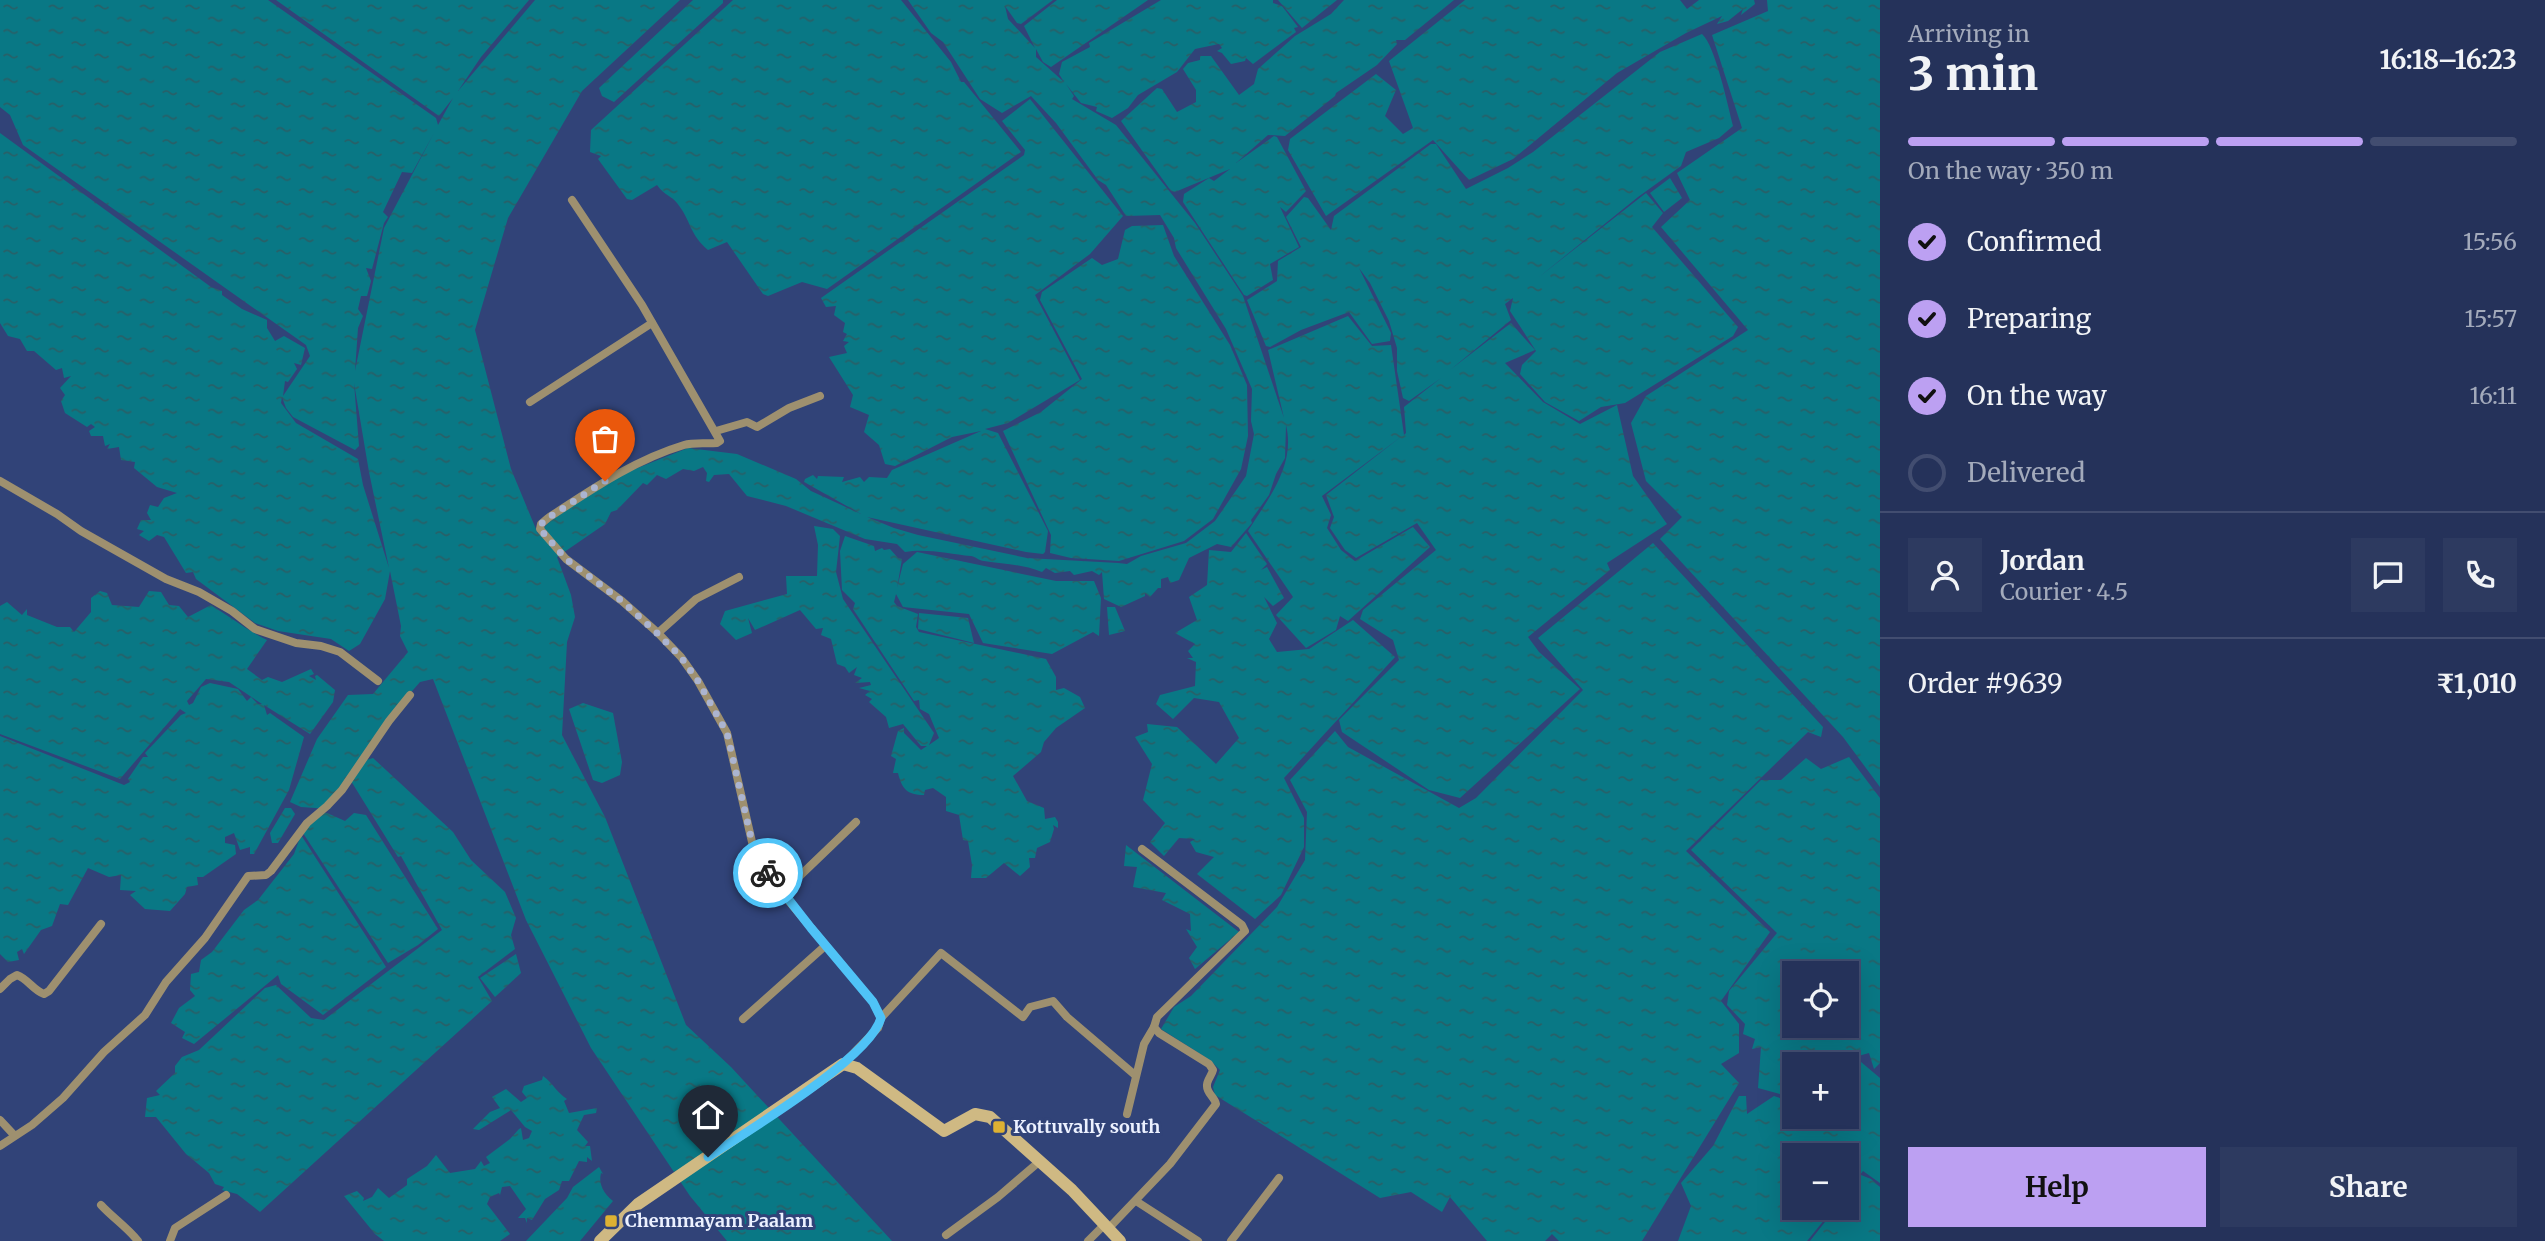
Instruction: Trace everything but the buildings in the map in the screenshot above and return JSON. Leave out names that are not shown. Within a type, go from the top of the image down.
[{"type":"main road","points":[[600,1241],[638,1204],[843,1065],[857,1068],[944,1131],[975,1114],[990,1117],[1072,1190],[1121,1241]]},
{"type":"street","points":[[572,200],[652,323],[720,441],[686,444],[632,467],[548,518],[541,524],[540,529],[566,559],[622,601],[658,634],[681,657],[698,681],[727,733],[755,855],[782,893],[873,1002],[881,1018]]},
{"type":"street","points":[[530,402],[652,323]]},
{"type":"street","points":[[716,431],[747,422],[757,427],[789,408],[820,396]]},
{"type":"street","points":[[0,481],[57,514],[80,531],[166,579],[210,598],[255,629],[296,643],[340,652],[378,681]]},
{"type":"street","points":[[658,634],[696,599],[739,577]]},
{"type":"street","points":[[0,1146],[32,1125],[63,1098],[104,1052],[145,1015],[166,982],[205,938],[248,876],[266,875],[271,870],[307,823],[342,790],[410,695]]},
{"type":"street","points":[[782,893],[856,822]]},
{"type":"street","points":[[1127,1114],[1144,1044],[1157,1017],[1245,931],[1242,925],[1142,849]]},
{"type":"street","points":[[0,989],[17,975],[24,977],[39,992],[44,994],[49,991],[101,924]]},
{"type":"street","points":[[743,1019],[825,946]]},
{"type":"street","points":[[843,1065],[878,1028],[881,1018],[941,953],[1023,1017],[1030,1007],[1054,1001],[1067,1017],[1135,1075]]},
{"type":"street","points":[[1088,1241],[1136,1200],[1170,1164],[1216,1104],[1215,1098],[1208,1091],[1207,1084],[1213,1070],[1209,1064],[1159,1033],[1154,1027]]},
{"type":"street","points":[[0,1119],[14,1135]]},
{"type":"street","points":[[946,1235],[998,1197],[1040,1161]]},
{"type":"street","points":[[1231,1241],[1279,1178]]},
{"type":"street","points":[[170,1241],[175,1228],[226,1195]]},
{"type":"street","points":[[1136,1200],[1198,1241]]},
{"type":"street","points":[[101,1205],[119,1224],[127,1227],[138,1241]]},
{"type":"water","points":[[0,0],[268,0],[436,118],[438,125],[453,98],[439,116],[276,0],[529,0],[481,57],[458,91],[535,0],[680,0],[582,91],[508,218],[475,330],[511,469],[538,534],[550,521],[615,477],[688,448],[737,454],[796,479],[811,491],[861,514],[804,482],[805,479],[813,475],[817,479],[818,476],[844,477],[842,482],[860,477],[864,482],[869,477],[887,478],[892,470],[981,431],[952,437],[895,466],[885,464],[879,445],[864,432],[869,415],[850,407],[853,395],[829,357],[847,353],[844,346],[849,342],[843,341],[847,334],[843,332],[845,323],[834,315],[836,306],[826,307],[821,298],[1024,155],[1025,150],[1002,121],[1030,99],[1123,216],[1090,254],[1035,295],[1080,380],[1008,423],[985,429],[998,433],[1048,531],[1045,552],[1026,552],[867,517],[918,535],[1027,558],[1127,564],[1141,556],[1186,543],[1215,521],[1246,476],[1254,434],[1251,421],[1252,389],[1226,329],[1176,248],[1174,238],[1160,215],[1126,216],[1106,185],[1098,180],[1056,123],[1031,96],[1002,113],[980,99],[943,42],[931,33],[908,0],[1053,0],[1021,24],[1017,23],[1005,6],[1008,19],[1035,48],[1024,26],[1057,0],[1148,0],[1051,67],[1043,62],[1036,49],[1036,57],[1064,82],[1059,74],[1062,62],[1090,47],[1089,43],[1161,0],[1273,0],[1273,3],[1282,6],[1298,27],[1294,28],[1296,32],[1253,64],[1246,58],[1245,61],[1231,64],[1217,51],[1222,48],[1219,44],[1195,49],[1177,72],[1138,95],[1128,108],[1112,118],[1096,111],[1097,107],[1081,103],[1066,84],[1074,96],[1072,99],[1116,125],[1195,223],[1243,296],[1284,418],[1268,350],[1348,316],[1372,346],[1391,345],[1404,435],[1404,407],[1441,378],[1409,401],[1403,398],[1397,371],[1397,348],[1389,321],[1370,283],[1359,268],[1391,333],[1390,341],[1372,344],[1349,312],[1301,330],[1270,347],[1266,346],[1247,300],[1277,281],[1278,261],[1301,247],[1286,217],[1304,197],[1308,198],[1331,230],[1334,216],[1431,144],[1436,144],[1466,189],[1533,152],[1660,52],[1702,34],[1712,50],[1733,126],[1719,138],[1686,152],[1681,166],[1638,197],[1539,277],[1646,193],[1663,213],[1652,227],[1738,327],[1733,336],[1625,403],[1601,407],[1579,421],[1545,402],[1520,374],[1522,365],[1536,351],[1510,311],[1513,298],[1505,304],[1511,320],[1450,370],[1511,323],[1535,350],[1505,363],[1543,402],[1580,424],[1617,405],[1633,476],[1667,524],[1607,563],[1610,570],[1528,637],[1539,652],[1580,689],[1460,798],[1429,790],[1342,732],[1339,720],[1399,660],[1393,640],[1360,619],[1363,610],[1436,550],[1417,523],[1356,558],[1345,550],[1330,528],[1334,517],[1326,495],[1402,436],[1322,496],[1331,515],[1327,528],[1341,550],[1355,561],[1413,527],[1430,547],[1348,621],[1340,616],[1336,630],[1306,648],[1276,615],[1293,597],[1248,531],[1271,494],[1284,468],[1288,440],[1286,425],[1285,458],[1269,495],[1251,520],[1252,523],[1231,547],[1217,544],[1189,558],[1179,580],[1170,583],[1168,577],[1161,579],[1161,588],[1150,597],[1145,593],[1145,596],[1121,607],[1104,599],[1102,572],[1099,575],[1092,571],[1074,575],[1070,571],[1055,573],[1046,568],[1042,572],[982,561],[971,556],[930,551],[905,552],[897,544],[865,539],[786,506],[747,496],[729,474],[714,475],[709,482],[706,481],[707,473],[703,467],[694,471],[683,469],[666,479],[657,475],[647,485],[643,483],[617,510],[611,512],[605,524],[557,557],[571,595],[575,617],[567,642],[562,735],[605,817],[686,1025],[731,1067],[892,1241],[727,1241],[690,1196],[591,1048],[526,920],[433,679],[420,682],[386,721],[330,809],[301,807],[290,802],[317,739],[348,695],[373,694],[408,652],[400,636],[401,626],[390,571],[385,599],[360,644],[349,651],[331,639],[278,631],[255,623],[196,579],[193,572],[186,573],[164,537],[157,535],[149,541],[139,535],[144,531],[137,529],[141,520],[151,520],[147,513],[150,505],[158,507],[164,498],[177,493],[157,487],[134,468],[135,462],[121,460],[119,447],[107,449],[110,444],[105,446],[103,436],[91,436],[89,431],[95,427],[91,424],[87,427],[65,413],[61,401],[65,395],[60,388],[71,376],[64,378],[62,368],[56,370],[34,351],[27,351],[20,339],[8,336],[0,323],[0,133],[211,287],[222,291],[222,295],[242,309],[267,320],[267,328],[275,341],[284,336],[305,348],[301,365],[294,363],[297,369],[288,382],[285,381],[283,396],[310,356],[306,345],[23,145],[10,115],[0,107]],"holes":[[[434,133],[384,228],[355,371],[358,328],[363,316],[358,309],[361,296],[367,296],[371,281],[366,268],[372,269],[384,223],[388,217],[383,212],[402,172],[412,173]],[[354,383],[369,472],[389,568],[363,485],[358,459],[296,423],[281,403],[282,397],[293,417],[355,450],[359,446]]]},
{"type":"water","points":[[693,0],[723,0],[723,3],[614,102],[602,96],[599,88]]},
{"type":"water","points":[[733,0],[901,0],[951,62],[961,82],[964,82],[1021,152],[827,289],[802,282],[768,296],[763,294],[727,242],[708,250],[697,238],[677,203],[657,185],[632,200],[627,199],[598,159],[601,156],[590,152],[591,130]]},
{"type":"water","points":[[1278,0],[1337,0],[1302,28]]},
{"type":"water","points":[[1344,0],[1454,0],[1405,40],[1396,40],[1397,44],[1377,65],[1336,93],[1285,136],[1268,135],[1236,163],[1274,136],[1277,137],[1306,191],[1286,212],[1280,207],[1299,247],[1270,264],[1273,280],[1247,296],[1244,295],[1183,202],[1184,194],[1209,178],[1214,181],[1230,169],[1175,192],[1171,191],[1121,121],[1157,88],[1162,89],[1177,112],[1196,102],[1196,90],[1183,69],[1188,63],[1200,60],[1200,56],[1211,56],[1239,95],[1254,84],[1258,69],[1295,36],[1331,14]]},
{"type":"water","points":[[1465,0],[1680,0],[1687,9],[1699,0],[1754,0],[1755,4],[1741,15],[1743,9],[1728,21],[1717,24],[1722,16],[1686,33],[1617,73],[1513,159],[1469,180],[1433,140],[1326,216],[1288,150],[1290,139],[1376,74],[1396,90],[1385,116],[1403,134],[1413,128],[1389,61]]},
{"type":"water","points":[[1767,0],[1880,0],[1880,787],[1843,737],[1660,539],[1682,517],[1646,481],[1631,423],[1646,396],[1748,330],[1661,227],[1690,200],[1677,173],[1742,128],[1712,35],[1768,11]]},
{"type":"water","points":[[1670,178],[1682,198],[1664,212],[1650,193]]},
{"type":"water","points":[[1163,225],[1174,256],[1230,345],[1247,385],[1248,436],[1241,469],[1213,519],[1184,541],[1119,561],[1071,558],[1050,553],[1051,535],[1003,431],[1041,412],[1082,379],[1040,300],[1042,292],[1092,258],[1102,265],[1118,259],[1125,230],[1132,226]]},
{"type":"water","points":[[814,526],[833,529],[840,536],[836,572],[843,599],[934,733],[929,745],[939,738],[929,714],[920,709],[919,700],[914,701],[853,609],[855,603],[842,590],[840,551],[845,536],[874,546],[875,551],[890,549],[902,559],[897,588],[903,564],[917,552],[1056,581],[1094,581],[1101,598],[1099,636],[1093,632],[1052,654],[983,643],[969,614],[903,607],[896,594],[894,602],[897,606],[918,614],[916,627],[919,632],[1046,659],[1056,677],[1056,690],[1064,688],[1080,697],[1085,708],[1056,728],[1044,742],[1041,752],[1013,776],[1027,801],[1044,808],[1045,819],[1055,817],[1058,822],[1058,828],[1053,825],[1050,842],[1037,848],[1035,858],[1029,858],[1030,867],[1020,876],[1004,863],[986,878],[971,878],[968,841],[963,840],[959,815],[946,811],[946,797],[933,788],[925,790],[924,795],[913,794],[901,783],[898,773],[893,773],[896,759],[891,756],[898,731],[904,728],[904,733],[921,750],[927,746],[921,746],[903,724],[889,728],[886,717],[869,702],[872,699],[865,695],[870,691],[859,688],[871,685],[870,682],[855,683],[862,678],[854,675],[857,667],[849,673],[845,667],[837,664],[831,639],[821,635],[823,628],[816,629],[800,610],[755,630],[748,618],[752,633],[736,640],[720,624],[725,611],[787,594],[786,576],[817,576],[818,545]]},
{"type":"water","points":[[1246,533],[1267,564],[1261,570],[1267,567],[1284,598],[1273,606],[1264,597],[1277,623],[1269,639],[1277,652],[1309,649],[1353,620],[1395,657],[1284,778],[1304,818],[1304,847],[1281,895],[1255,919],[1197,874],[1214,857],[1196,852],[1190,842],[1195,839],[1179,838],[1164,856],[1150,842],[1165,823],[1143,800],[1152,764],[1135,737],[1148,732],[1147,724],[1177,727],[1216,764],[1239,738],[1219,702],[1194,698],[1173,719],[1156,704],[1160,695],[1195,686],[1196,662],[1187,658],[1193,658],[1188,651],[1195,644],[1175,633],[1197,620],[1189,597],[1207,585],[1209,550],[1231,552]]},
{"type":"water","points":[[1653,543],[1823,727],[1821,737],[1808,732],[1686,851],[1770,932],[1721,1001],[1739,1024],[1739,1053],[1721,1064],[1739,1083],[1642,1241],[1559,1241],[1552,1234],[1545,1241],[1487,1241],[1450,1197],[1442,1212],[1411,1192],[1380,1198],[1215,1095],[1213,1087],[1220,1070],[1210,1060],[1161,1029],[1174,1007],[1191,996],[1277,907],[1305,860],[1307,812],[1290,780],[1335,731],[1348,747],[1459,808],[1476,798],[1583,690],[1538,638]]},
{"type":"water","points":[[100,591],[107,593],[112,605],[139,607],[149,591],[161,592],[169,605],[179,606],[188,617],[211,605],[267,640],[247,669],[262,680],[268,677],[282,682],[311,669],[314,674],[309,676],[316,680],[317,675],[335,690],[333,702],[310,734],[264,705],[267,715],[270,713],[304,737],[289,790],[254,854],[250,854],[250,847],[240,850],[234,833],[225,837],[225,843],[235,845],[236,854],[203,877],[197,877],[198,885],[187,887],[185,894],[170,911],[145,909],[130,895],[136,891],[120,890],[121,875],[109,877],[88,868],[68,905],[60,904],[52,926],[41,930],[24,954],[22,949],[17,952],[19,960],[8,962],[0,954],[0,736],[124,785],[130,782],[128,779],[143,757],[148,757],[145,753],[186,713],[180,709],[120,779],[0,734],[0,606],[7,602],[22,615],[27,609],[27,615],[57,627],[70,627],[74,632],[91,612],[91,598]],"holes":[[[206,679],[229,682],[262,704],[258,704],[251,697],[247,701],[238,689],[210,683],[201,687],[193,703],[189,705],[187,701]]]},
{"type":"water","points":[[1107,607],[1115,607],[1125,631],[1109,635]]},
{"type":"water","points":[[919,613],[968,618],[974,643],[918,629]]},
{"type":"water","points":[[583,703],[613,713],[622,762],[620,775],[602,783],[593,780],[569,709]]},
{"type":"water","points":[[1849,757],[1880,798],[1880,1063],[1874,1069],[1869,1053],[1859,1056],[1859,1052],[1782,1052],[1782,1095],[1758,1088],[1761,1047],[1752,1049],[1755,1039],[1743,1034],[1745,1024],[1727,1005],[1729,991],[1777,933],[1691,850],[1761,780],[1781,780],[1806,758],[1821,769]]},
{"type":"water","points":[[373,758],[453,832],[471,860],[505,892],[516,918],[511,935],[515,949],[478,977],[492,1001],[260,1212],[237,1194],[222,1190],[224,1187],[215,1184],[209,1173],[186,1154],[156,1117],[145,1117],[147,1098],[160,1095],[156,1091],[175,1073],[175,1066],[182,1057],[199,1050],[265,988],[276,985],[311,1018],[324,1020],[442,930],[401,856],[398,857],[351,781],[363,761]]},
{"type":"water","points":[[285,808],[291,808],[295,814],[278,843],[272,843],[270,833]]},
{"type":"water","points":[[317,813],[327,813],[345,821],[354,813],[366,815],[438,929],[388,963],[303,833]]},
{"type":"water","points":[[301,835],[386,967],[323,1015],[281,984],[278,975],[194,1044],[182,1038],[185,1032],[171,1023],[179,1008],[195,996],[190,990],[191,974],[199,972],[201,960],[212,952],[244,910],[258,900],[294,854]]},
{"type":"water","points":[[1126,845],[1239,932],[1195,969],[1189,958],[1197,947],[1186,929],[1191,931],[1190,914],[1162,900],[1166,893],[1133,887],[1137,867],[1124,866]]},
{"type":"water","points":[[516,954],[521,973],[495,997],[480,978]]},
{"type":"water","points":[[1861,1062],[1880,1078],[1880,1183],[1863,1171],[1859,1176],[1859,1143],[1782,1143],[1782,1220],[1824,1220],[1807,1241],[1678,1241],[1691,1206],[1681,1183],[1713,1146],[1739,1096],[1746,1096],[1747,1114],[1774,1096],[1782,1099],[1782,1129],[1859,1129]]},
{"type":"water","points":[[543,1076],[567,1099],[564,1101],[569,1113],[597,1108],[596,1113],[584,1115],[577,1130],[588,1142],[585,1146],[590,1146],[592,1161],[587,1157],[587,1162],[579,1161],[569,1181],[562,1181],[559,1190],[545,1199],[532,1220],[527,1218],[527,1223],[525,1218],[518,1218],[526,1209],[510,1186],[502,1187],[500,1195],[499,1193],[490,1197],[487,1204],[510,1234],[500,1241],[384,1241],[344,1196],[357,1191],[364,1198],[363,1201],[372,1197],[378,1188],[389,1198],[407,1185],[407,1179],[427,1166],[436,1155],[450,1173],[475,1169],[481,1161],[484,1166],[490,1163],[486,1157],[519,1129],[521,1128],[523,1140],[529,1138],[532,1131],[525,1127],[511,1110],[479,1130],[473,1129],[490,1112],[500,1108],[492,1097],[506,1089],[521,1102],[527,1098],[522,1092],[524,1086],[542,1080]]},
{"type":"water","points":[[599,1167],[603,1174],[601,1173],[600,1177],[602,1189],[613,1201],[580,1241],[526,1241],[567,1198],[573,1187]]},
{"type":"water","points":[[1861,1175],[1871,1179],[1880,1187],[1880,1241],[1810,1241],[1827,1220],[1859,1220]]},
{"type":"way so far","points":[[605,481],[548,518],[541,524],[540,529],[566,559],[622,601],[658,634],[681,657],[698,681],[727,733],[755,855],[768,873]]},
{"type":"place","name":"Kottuvally south","points":[[999,1127]]},
{"type":"place","name":"Chemmayam Paalam","points":[[611,1221]]},
{"type":"route","points":[[708,1157],[843,1065],[878,1028],[881,1018],[873,1002],[768,873]]}]
